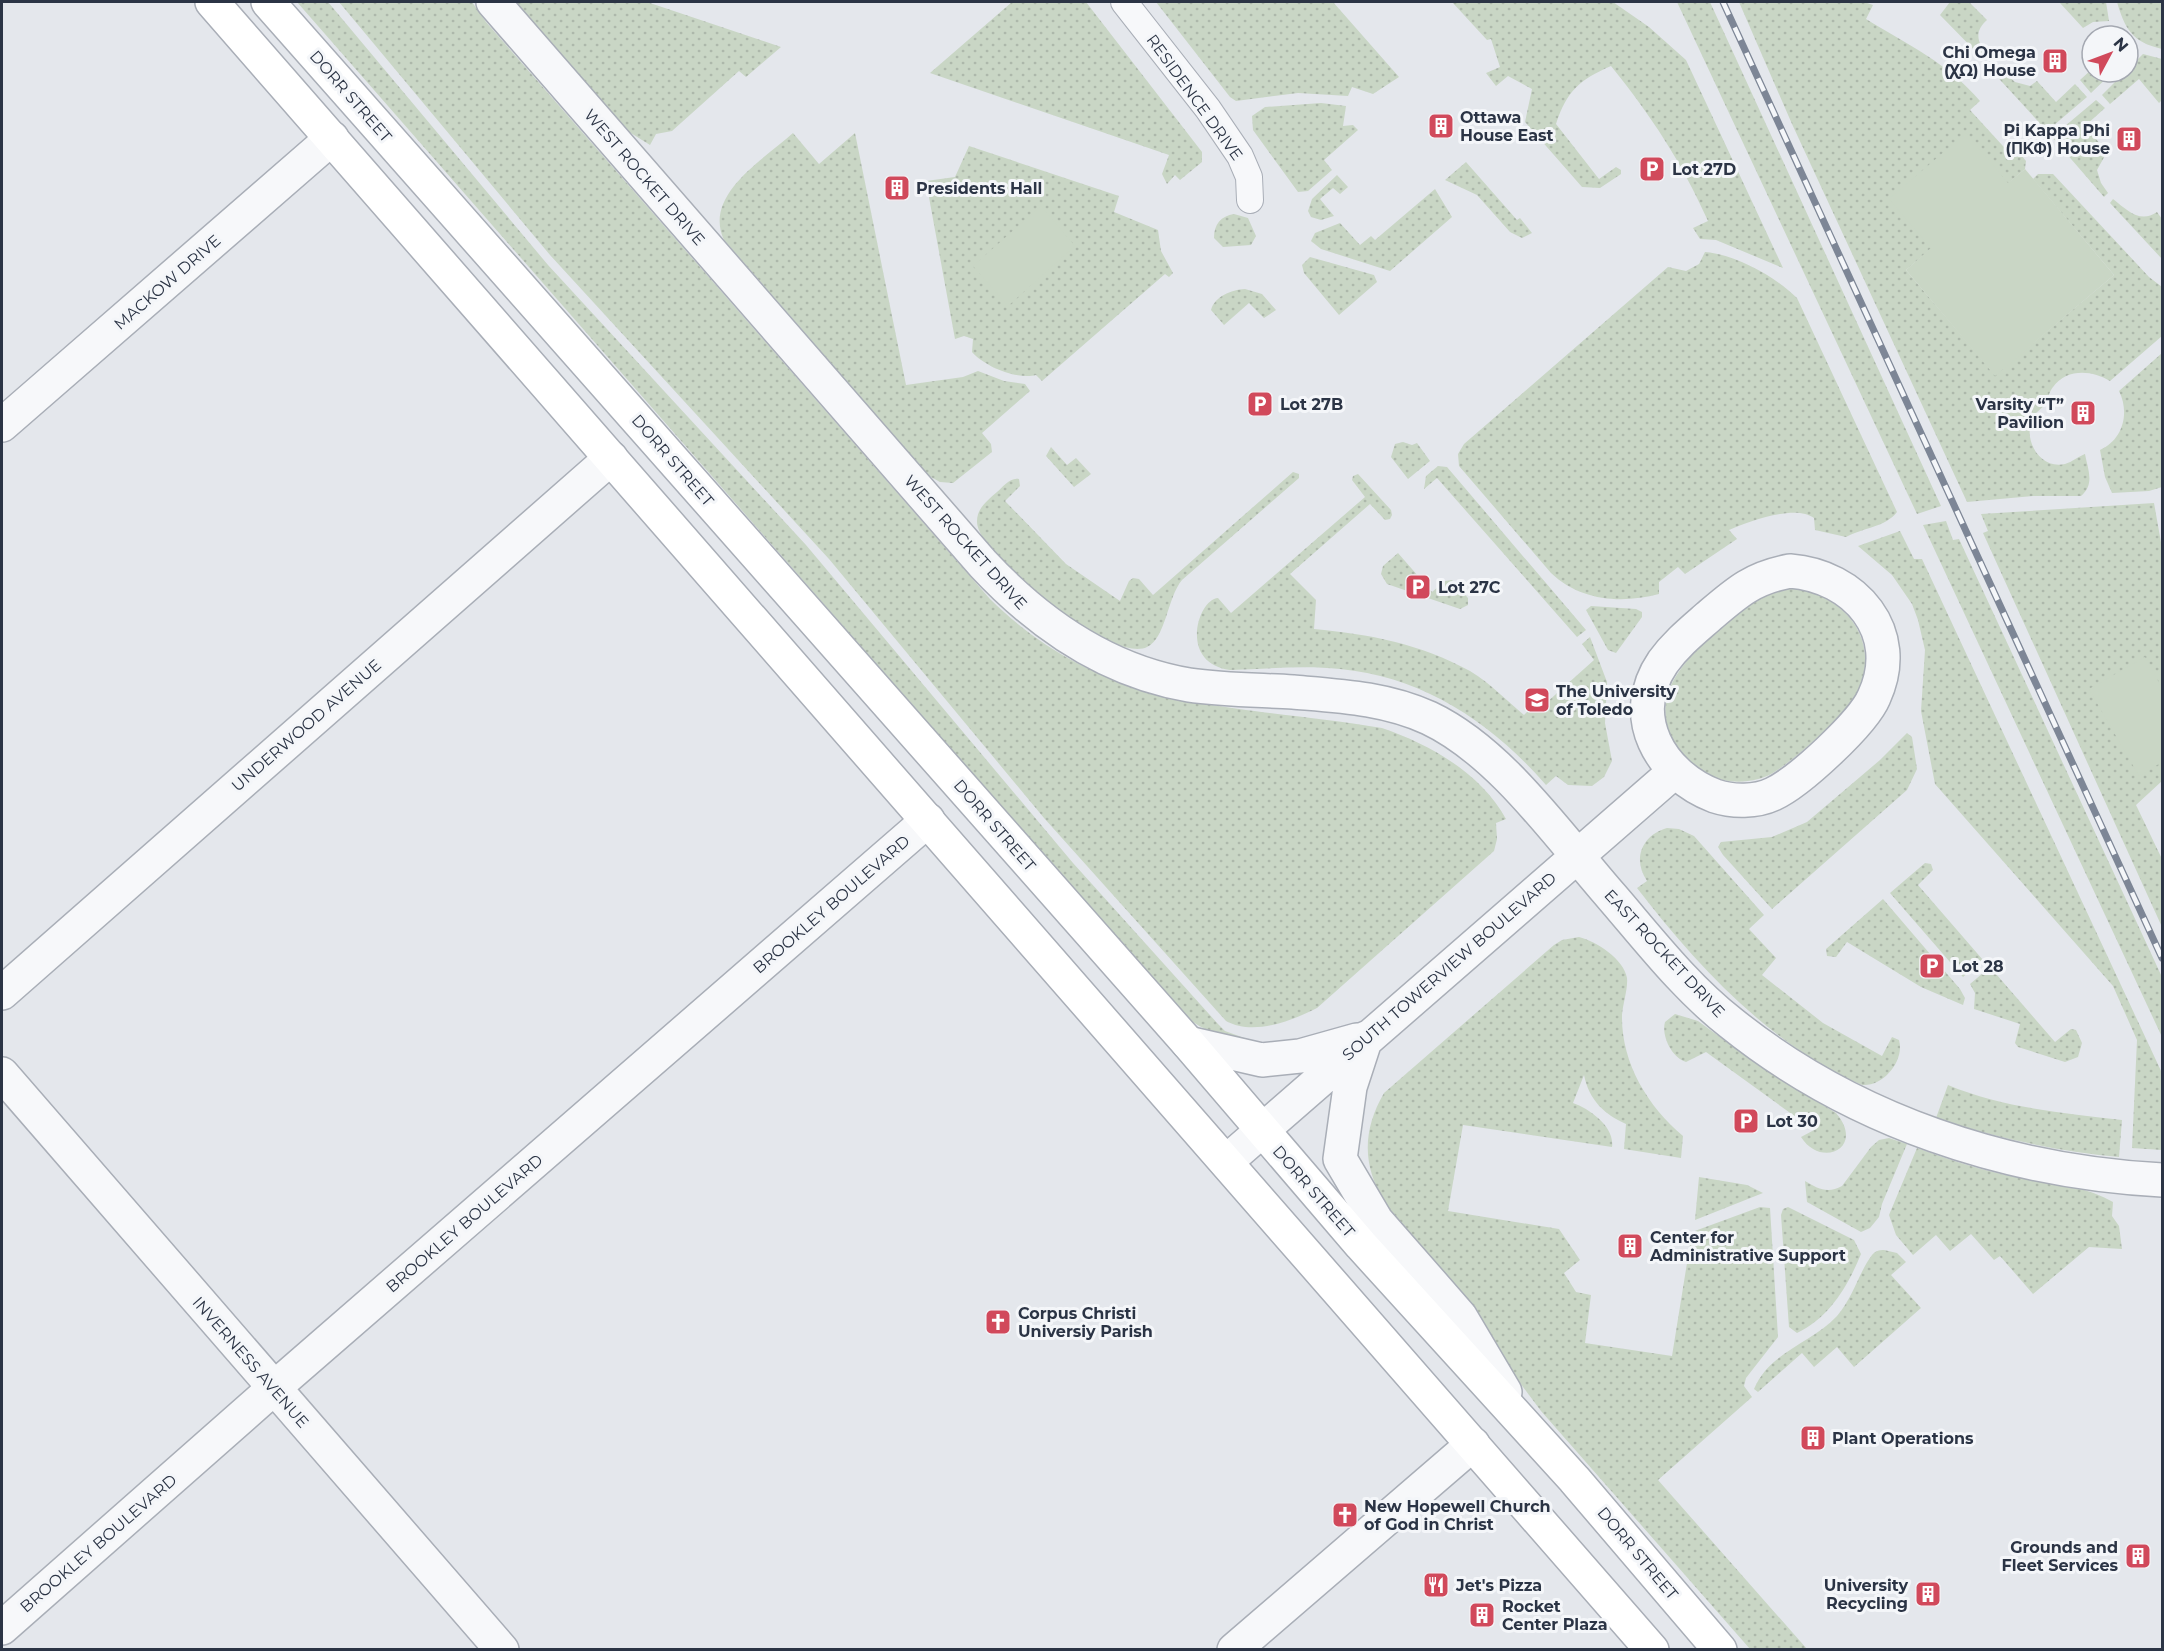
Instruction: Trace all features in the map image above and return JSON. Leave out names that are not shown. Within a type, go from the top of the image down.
[{"type":"main road","points":[[213,2],[1652,1650]]},
{"type":"main road","name":"DORR STREET","points":[[268,2],[1188,1043],[1361,1245],[1524,1424],[1720,1650]]},
{"type":"main road","points":[[504,335],[522,321],[533,325],[603,406],[721,514]]},
{"type":"street","name":"WEST ROCKET DRIVE","points":[[492,2],[983,564],[1033,614],[1086,650],[1154,676],[1189,685],[1370,699],[1431,719],[1461,737],[1504,773],[1576,856]]},
{"type":"street","name":"RESIDENCE DRIVE","points":[[1124,2],[1208,109],[1240,156],[1249,177],[1250,200]]},
{"type":"street","name":"MACKOW DRIVE","points":[[2,425],[332,138]]},
{"type":"street","name":"UNDERWOOD AVENUE","points":[[2,993],[611,458]]},
{"type":"street","points":[[1790,571],[1810,573],[1851,592],[1867,608],[1877,627],[1883,650],[1882,673],[1874,698],[1859,721],[1793,781],[1773,794],[1750,800],[1722,798],[1704,792],[1674,772],[1657,750],[1649,726],[1649,701],[1653,681],[1676,645],[1736,593],[1767,575],[1790,571]]},
{"type":"street","name":"SOUTH TOWERVIEW BOULEVARD","points":[[1226,1162],[1674,772]]},
{"type":"street","name":"BROOKLEY BOULEVARD","points":[[2,1628],[273,1388],[928,820]]},
{"type":"street","name":"EAST ROCKET DRIVE","points":[[1576,856],[1673,966],[1730,1023],[1791,1065],[1866,1108],[1942,1138],[2024,1161],[2137,1179],[2163,1180]]},
{"type":"street","points":[[1188,1043],[1262,1060],[1300,1056],[1367,1037]]},
{"type":"street","points":[[1367,1037],[1350,1087],[1340,1159],[1376,1220],[1460,1316],[1524,1424]]},
{"type":"street","name":"INVERNESS AVENUE","points":[[2,1074],[502,1650]]},
{"type":"street","points":[[1234,1650],[1473,1444]]},
{"type":"green space","points":[[297,2],[328,2],[548,265],[806,545],[1073,863],[1218,1024],[1225,1031],[1247,1039],[1210,1031],[1194,1023],[1179,1010]]},
{"type":"green space","points":[[339,2],[472,2],[486,22],[990,599],[1034,637],[1080,664],[1126,684],[1223,707],[1382,728],[1418,742],[1468,774],[1495,803],[1506,819],[1496,823],[1497,839],[1494,851],[1317,1008],[1284,1022],[1260,1027],[1248,1027],[1226,1021],[1044,818],[829,559],[550,255]]},
{"type":"green space","points":[[514,2],[647,2],[781,47],[746,77],[739,71],[672,131],[656,134],[650,145],[626,130]]},
{"type":"green space","points":[[1012,2],[1086,2],[1202,152],[1202,162],[1180,180],[1175,175],[1167,184],[1162,174],[1169,155],[930,73]]},
{"type":"green space","points":[[1156,2],[1333,2],[1399,77],[1373,94],[1352,87],[1348,96],[1298,93],[1236,101],[1230,97]]},
{"type":"green space","points":[[1452,2],[1613,2],[1649,27],[1686,60],[1783,268],[1716,240],[1700,239],[1693,228],[1708,221],[1687,179],[1653,122],[1611,66],[1590,76],[1576,88],[1565,103],[1556,124],[1599,179],[1616,167],[1621,170],[1621,174],[1600,188],[1582,187],[1525,122],[1532,89],[1508,76],[1496,86],[1486,73],[1500,67],[1491,39],[1487,40]]},
{"type":"green space","points":[[1677,2],[1710,2],[1941,506],[1917,514]]},
{"type":"green space","points":[[1739,2],[1864,2],[1873,5],[1866,19],[1955,76],[1980,101],[1970,110],[2013,157],[2022,156],[2026,161],[2025,169],[1906,270],[1995,375],[2114,275],[2033,179],[2038,174],[2053,174],[2149,277],[2162,287],[2162,336],[2110,381],[2088,373],[2065,376],[2053,387],[2045,404],[2033,418],[2030,426],[2031,443],[2035,451],[2047,462],[2056,465],[2065,464],[2085,454],[2089,482],[2081,496],[2033,496],[1967,502],[1792,124]]},
{"type":"green space","points":[[1950,2],[1969,2],[1987,20],[1979,34],[1982,47],[1988,56],[1984,60],[1940,15]]},
{"type":"green space","points":[[2106,2],[2109,21],[2080,25],[2060,3]]},
{"type":"green space","points":[[2117,2],[2162,2],[2162,49],[2140,40],[2140,24],[2125,24]]},
{"type":"green space","points":[[2143,54],[2162,59],[2162,100],[2159,103],[2140,80],[2140,57]]},
{"type":"green space","points":[[1995,64],[2015,82],[2030,86],[2037,81],[2056,102],[2075,84],[2087,97],[2047,131],[1990,69]]},
{"type":"green space","points":[[2083,84],[2100,84],[2091,93]]},
{"type":"green space","points":[[2113,84],[2133,84],[2110,104],[2102,95]]},
{"type":"green space","points":[[2096,100],[2105,108],[2085,126],[2107,152],[2097,170],[2101,183],[2108,193],[2104,197],[2052,137]]},
{"type":"green space","points":[[1321,103],[1346,106],[1343,126],[1353,125],[1358,130],[1324,160],[1332,170],[1308,191],[1298,192],[1253,130],[1252,116],[1265,107]]},
{"type":"green space","points":[[793,133],[819,164],[855,133],[906,385],[963,377],[978,371],[1004,381],[1025,384],[1030,391],[982,433],[991,444],[992,452],[953,483],[940,482],[929,476],[724,240],[720,224],[722,208],[729,193],[752,167]]},
{"type":"green space","points":[[1966,133],[2008,183],[2025,169],[2114,275],[1995,376],[1906,270],[1931,248],[1889,199]]},
{"type":"green space","points":[[969,146],[1119,196],[1114,212],[1158,230],[1161,251],[1173,273],[1169,277],[1165,274],[1042,381],[1036,375],[1020,376],[993,367],[972,352],[973,339],[964,336],[955,339],[926,181],[955,177]]},
{"type":"green space","points":[[1466,162],[1517,220],[1520,218],[1532,233],[1522,238],[1510,232],[1477,195],[1445,180]]},
{"type":"green space","points":[[1337,175],[1348,187],[1340,194],[1333,188],[1320,199],[1334,216],[1321,220],[1311,217],[1308,211],[1312,199]]},
{"type":"green space","points":[[1435,189],[1452,217],[1390,271],[1321,249],[1311,241],[1315,233],[1340,223],[1360,245],[1371,236],[1375,240]]},
{"type":"green space","points":[[2113,199],[2139,216],[2145,217],[2157,212],[2162,219],[2162,259],[2110,203]]},
{"type":"green space","points":[[1041,206],[1075,246],[1008,306],[973,266]]},
{"type":"green space","points":[[1234,214],[1248,218],[1256,236],[1251,245],[1223,247],[1214,238],[1219,222]]},
{"type":"green space","points":[[1705,252],[1730,257],[1754,268],[1797,298],[1897,512],[1887,521],[1846,537],[1815,530],[1814,518],[1806,514],[1772,515],[1729,530],[1737,539],[1685,574],[1678,567],[1659,582],[1659,594],[1631,599],[1588,595],[1575,590],[1551,573],[1459,466],[1458,454],[1464,444],[1668,267],[1686,271],[1699,264]]},
{"type":"green space","points":[[1310,257],[1374,275],[1377,282],[1339,315],[1304,273],[1302,265]]},
{"type":"green space","points":[[1245,289],[1262,294],[1276,310],[1264,318],[1249,303],[1224,325],[1211,310],[1213,305],[1224,295]]},
{"type":"green space","points":[[2162,353],[2162,487],[2149,491],[2112,493],[2105,477],[2100,450],[2114,440],[2122,425],[2124,408],[2119,391]]},
{"type":"green space","points":[[1403,442],[1412,445],[1417,443],[1430,461],[1408,479],[1391,457],[1395,444]]},
{"type":"green space","points":[[1051,447],[1067,465],[1076,458],[1091,474],[1074,487],[1046,456]]},
{"type":"green space","points":[[1438,466],[1447,467],[1586,630],[1577,637],[1437,478],[1424,489],[1426,476]]},
{"type":"green space","points":[[1293,472],[1299,474],[1299,478],[1182,580],[1158,635],[1147,647],[1130,648],[1106,640],[1048,604],[998,558],[983,537],[977,521],[981,508],[987,501],[1010,481],[1019,479],[1020,486],[1005,501],[1066,564],[1120,601],[1129,581],[1133,578],[1139,579],[1153,595]]},
{"type":"green space","points":[[1358,474],[1391,510],[1392,515],[1390,519],[1385,520],[1370,504],[1290,574],[1316,600],[1314,629],[1375,637],[1433,654],[1470,671],[1524,715],[1540,699],[1546,703],[1594,660],[1582,644],[1590,637],[1607,682],[1605,723],[1612,761],[1604,777],[1592,786],[1568,785],[1556,776],[1546,785],[1503,742],[1479,723],[1428,693],[1400,682],[1371,674],[1326,668],[1230,670],[1214,665],[1203,656],[1198,644],[1197,632],[1199,619],[1204,609],[1211,601],[1218,598],[1231,613],[1365,497],[1352,480],[1353,476]]},
{"type":"green space","points":[[2154,503],[2162,548],[2162,781],[2136,805],[2162,859],[2162,927],[1983,533],[1988,531],[1981,514]]},
{"type":"green space","points":[[1946,521],[1953,540],[1959,539],[2162,977],[2162,1037],[1923,525]]},
{"type":"green space","points":[[1900,531],[1914,559],[1922,559],[2162,1073],[2162,1150],[2132,1148],[2137,1040],[2113,986],[1935,784],[1921,711],[1925,650],[1918,620],[1912,604],[1892,575],[1858,546]]},
{"type":"green space","points":[[1398,553],[1432,592],[1445,581],[1452,580],[1468,598],[1468,605],[1460,609],[1387,584],[1381,574],[1383,566]]},
{"type":"green space","points":[[1790,588],[1826,599],[1840,608],[1852,621],[1861,636],[1865,652],[1864,671],[1859,690],[1832,724],[1777,771],[1762,778],[1745,781],[1716,778],[1696,768],[1676,747],[1668,728],[1665,711],[1668,695],[1683,666],[1737,614],[1761,598]]},
{"type":"green space","points":[[1591,606],[1636,609],[1642,612],[1642,617],[1616,653],[1608,650],[1586,610]]},
{"type":"green space","points":[[2145,657],[2162,688],[2162,762],[2139,776],[2089,689]]},
{"type":"green space","points":[[1907,733],[1912,737],[1917,769],[1907,790],[1772,909],[1723,855],[1718,847],[1721,842],[1772,837],[1807,822],[1880,760]]},
{"type":"green space","points":[[1667,828],[1679,829],[1694,836],[1764,915],[1749,929],[1776,958],[1762,975],[1823,1023],[1882,1056],[1892,1037],[1899,1040],[1899,1056],[1885,1077],[1870,1085],[1862,1085],[1796,1048],[1738,1001],[1685,946],[1637,888],[1647,881],[1640,864],[1642,849],[1651,836]]},
{"type":"green space","points":[[1925,863],[1931,864],[1933,870],[1918,885],[1983,960],[1963,977],[1890,893]]},
{"type":"green space","points":[[1883,899],[1960,989],[1965,998],[1963,1005],[1921,987],[1847,942],[1836,957],[1827,956],[1826,949]]},
{"type":"green space","points":[[1579,937],[1593,942],[1608,952],[1625,971],[1627,982],[1622,1015],[1626,1050],[1631,1066],[1648,1097],[1658,1111],[1683,1136],[1681,1158],[1624,1149],[1626,1124],[1604,1111],[1590,1092],[1584,1075],[1573,1103],[1594,1114],[1600,1120],[1610,1133],[1612,1147],[1463,1125],[1448,1211],[1559,1229],[1580,1260],[1564,1273],[1576,1292],[1591,1295],[1585,1343],[1672,1356],[1692,1232],[1760,1207],[1770,1208],[1778,1337],[1746,1378],[1744,1386],[1752,1397],[1658,1480],[1807,1649],[1750,1649],[1541,1411],[1386,1204],[1372,1176],[1369,1163],[1369,1135],[1377,1107],[1384,1093],[1554,945],[1562,940]]},
{"type":"green space","points":[[1990,967],[2055,1042],[2071,1029],[2076,1030],[2082,1043],[2078,1057],[2065,1062],[2018,1047],[2015,1043],[2020,1024],[1974,1009],[1975,993],[1970,984]]},
{"type":"green space","points":[[1675,1014],[1698,1021],[1753,1061],[1836,1113],[1844,1125],[1846,1136],[1843,1144],[1837,1150],[1829,1153],[1819,1152],[1809,1147],[1801,1137],[1816,1129],[1706,1052],[1686,1062],[1681,1060],[1669,1046],[1664,1028],[1665,1022]]},
{"type":"green space","points":[[1948,1085],[2012,1104],[2122,1120],[2119,1157],[2026,1143],[1936,1118]]},
{"type":"green space","points":[[1889,1138],[1907,1144],[1882,1204],[1879,1217],[1870,1228],[1861,1232],[1807,1202],[1805,1181],[1823,1190],[1832,1190],[1842,1186],[1871,1147],[1879,1140]]},
{"type":"green space","points":[[1917,1148],[1990,1171],[2073,1187],[2113,1202],[2112,1216],[2119,1226],[2122,1249],[2089,1247],[2033,1294],[2000,1256],[1994,1260],[1971,1234],[1950,1251],[1936,1235],[1913,1255],[1896,1235],[1889,1215]]},
{"type":"green space","points":[[1699,1177],[1747,1185],[1763,1193],[1695,1220]]},
{"type":"green space","points":[[1788,1207],[1854,1240],[1861,1254],[1850,1278],[1828,1310],[1819,1319],[1797,1333],[1789,1327],[1781,1215],[1783,1209]]},
{"type":"green space","points":[[1884,1250],[1897,1253],[1906,1262],[1891,1275],[1921,1308],[1854,1367],[1837,1347],[1814,1367],[1802,1353],[1758,1392],[1754,1389],[1761,1376],[1780,1357],[1827,1326],[1837,1316],[1872,1255]]},
{"type":"railway","points":[[1723,2],[2162,958]]},
{"type":"place","name":"Chi Omega (ΧΩ) House","points":[[2055,61]]},
{"type":"place","name":"Ottawa House East","points":[[1441,126]]},
{"type":"place","name":"Pi Kappa Phi (ΠΚΦ) House","points":[[2129,139]]},
{"type":"place","name":"Lot 27D","points":[[1652,169]]},
{"type":"place","name":"Presidents Hall","points":[[897,188]]},
{"type":"place","name":"Lot 27B","points":[[1260,404]]},
{"type":"place","name":"Varsity “T” Pavilion","points":[[2083,413]]},
{"type":"place","name":"Lot 27C","points":[[1418,587]]},
{"type":"place","name":"The University of Toledo","points":[[1537,700]]},
{"type":"place","name":"Lot 28","points":[[1932,966]]},
{"type":"place","name":"Lot 30","points":[[1746,1121]]},
{"type":"place","name":"Center for Administrative Support","points":[[1630,1246]]},
{"type":"place","name":"Corpus Christi Universiy Parish","points":[[998,1322]]},
{"type":"place","name":"Plant Operations","points":[[1813,1438]]},
{"type":"place","name":"New Hopewell Church of God in Christ","points":[[1345,1515]]},
{"type":"place","name":"Grounds and Fleet Services","points":[[2138,1556]]},
{"type":"place","name":"Jet's Pizza","points":[[1436,1585]]},
{"type":"place","name":"University Recycling","points":[[1928,1594]]},
{"type":"place","name":"Rocket Center Plaza","points":[[1482,1615]]}]
